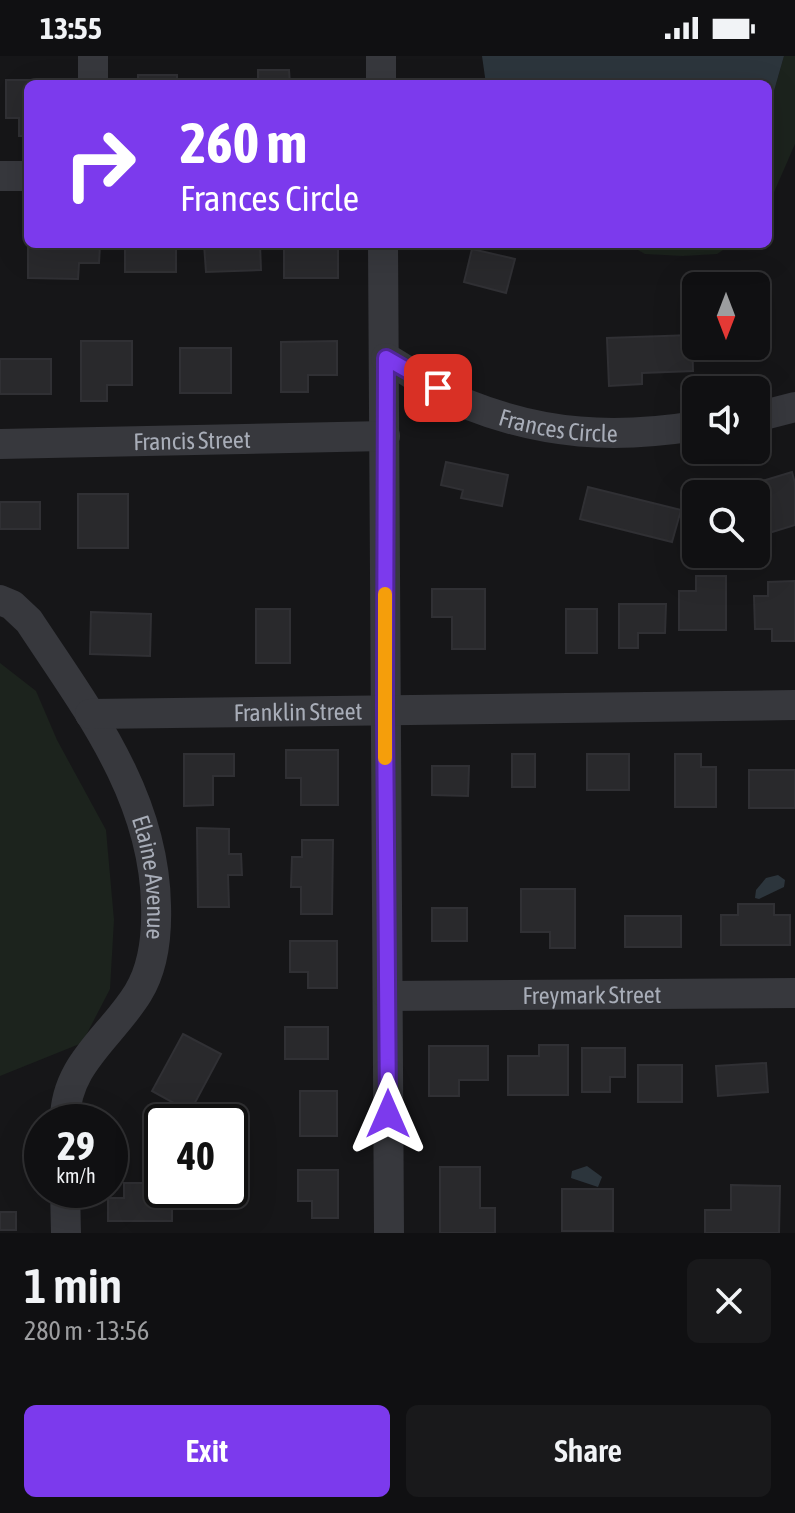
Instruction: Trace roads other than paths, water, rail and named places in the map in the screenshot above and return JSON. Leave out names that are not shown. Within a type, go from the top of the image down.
[{"type":"street","points":[[93,56],[93,80]]},
{"type":"street","points":[[381,56],[381,80]]},
{"type":"street","points":[[0,176],[24,176]]},
{"type":"street","points":[[383,248],[389,1233]]},
{"type":"street","name":"Frances Circle","points":[[386,358],[464,403],[526,423],[583,434],[682,428]]},
{"type":"street","points":[[770,413],[795,407]]},
{"type":"street","name":"Francis Street","points":[[0,444],[385,436]]},
{"type":"street","points":[[0,600],[12,605],[29,621],[90,714]]},
{"type":"street","name":"Franklin Street","points":[[90,714],[795,705]]},
{"type":"street","name":"Elaine Avenue","points":[[65,1104],[74,1076],[138,993],[150,966],[157,927],[156,886],[149,842],[138,807],[117,758],[90,714]]},
{"type":"street","name":"Freymark Street","points":[[388,996],[795,993]]},
{"type":"street","points":[[65,1208],[66,1233]]}]
